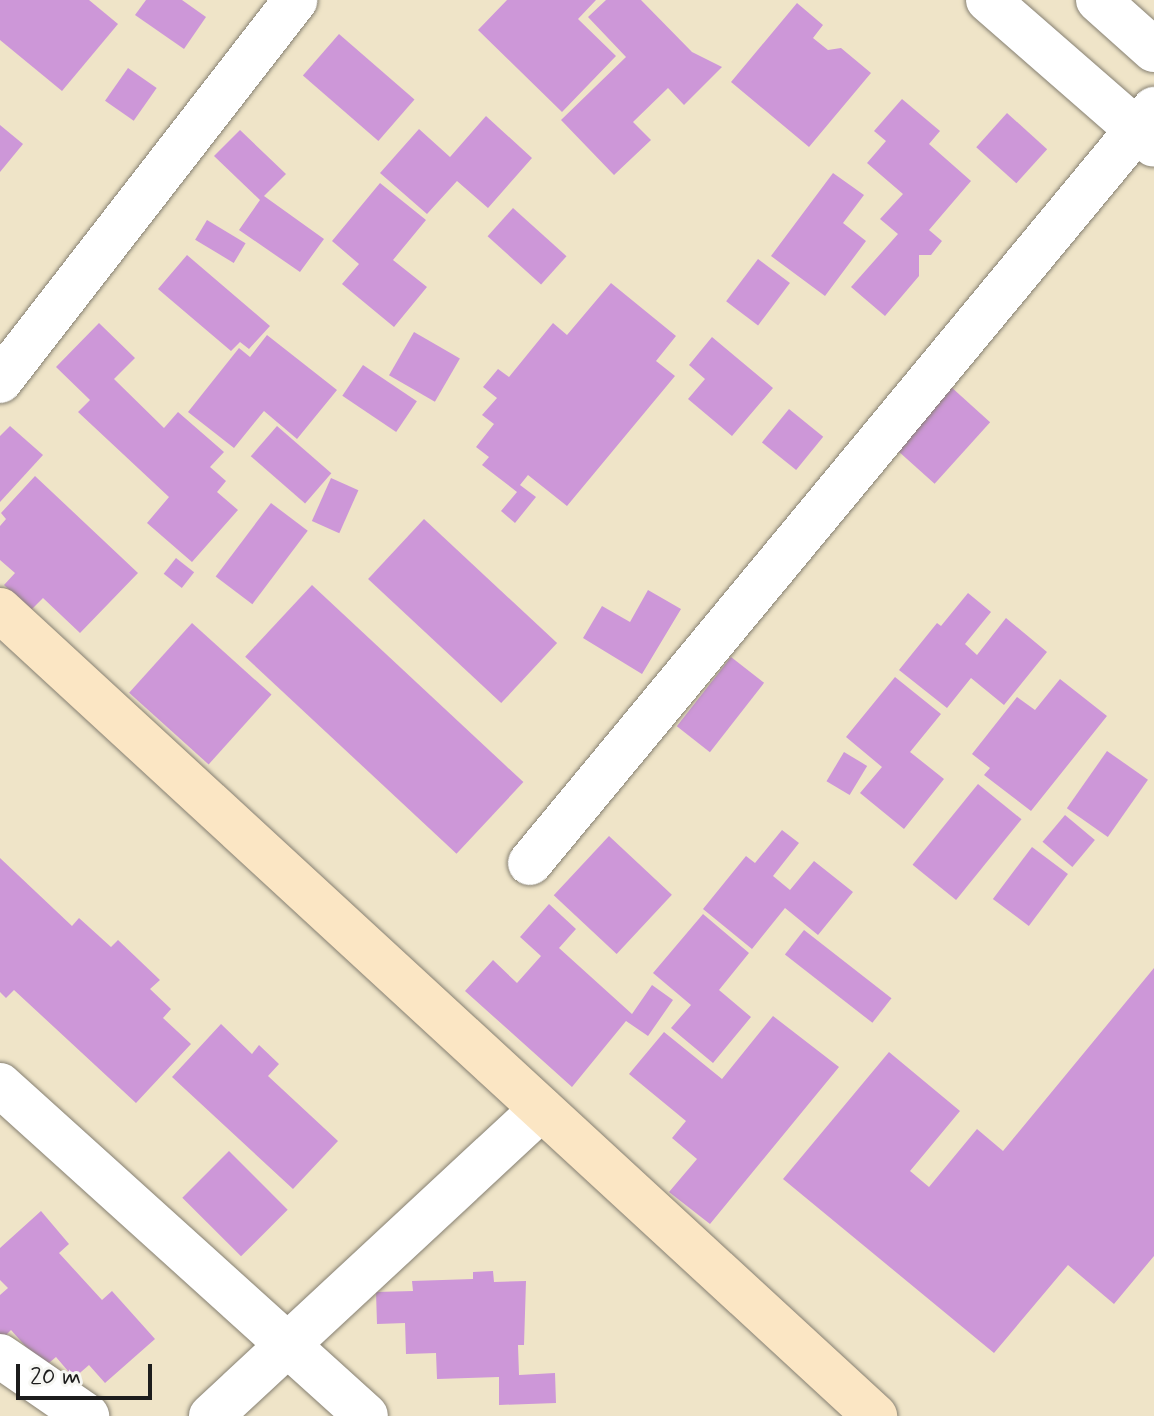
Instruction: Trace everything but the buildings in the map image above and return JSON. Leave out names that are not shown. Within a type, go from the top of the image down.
[{"type":"main road","points":[[0,610],[875,1416]]},
{"type":"street","points":[[0,381],[296,0]]},
{"type":"street","points":[[530,863],[1148,128],[988,0]]},
{"type":"street","points":[[1098,0],[1154,50]]},
{"type":"street","points":[[0,1085],[285,1347],[366,1416]]},
{"type":"street","points":[[211,1416],[541,1109]]},
{"type":"street","points":[[0,1356],[87,1416]]}]
